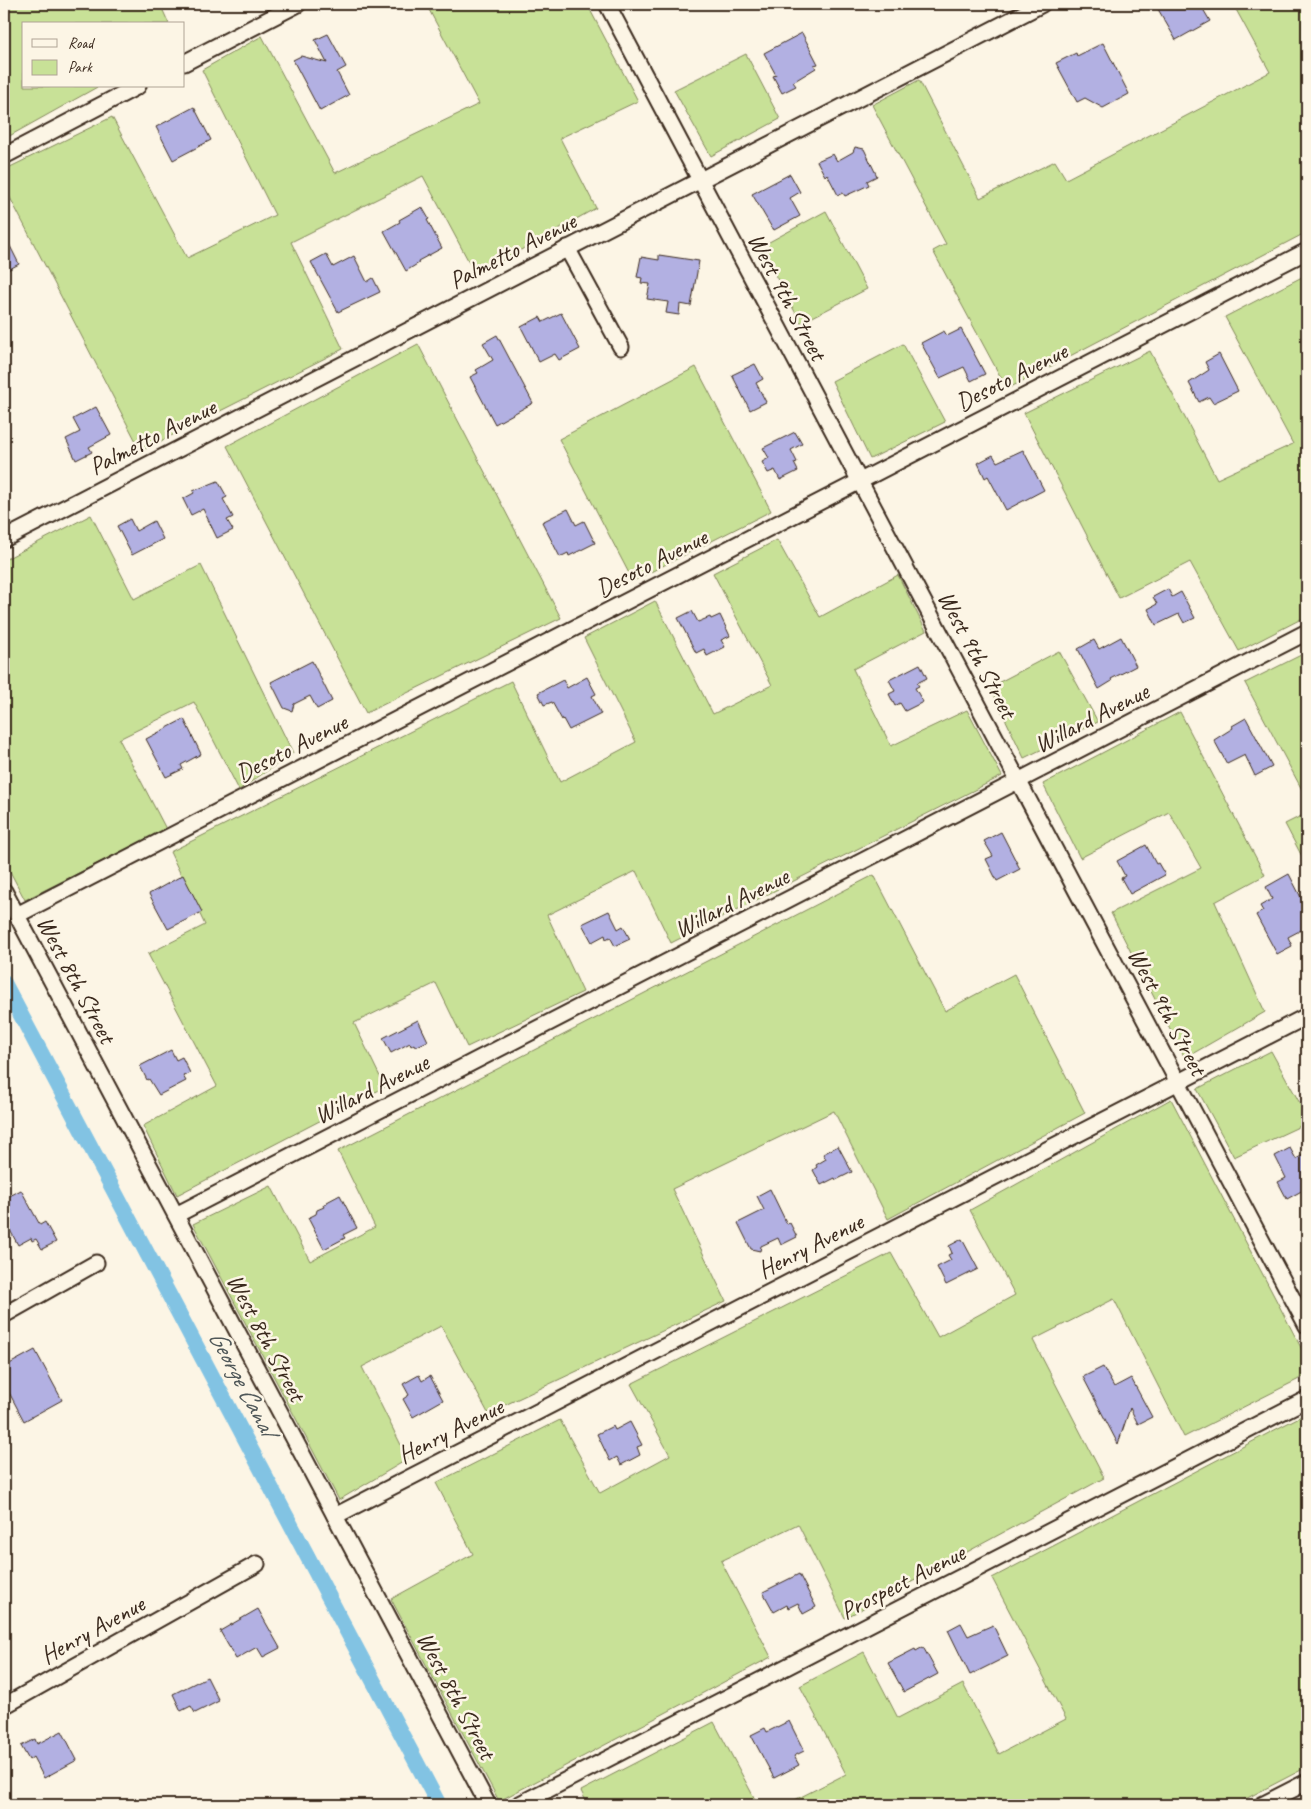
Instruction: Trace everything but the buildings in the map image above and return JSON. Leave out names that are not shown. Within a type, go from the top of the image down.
[{"type":"street","points":[[185,62],[298,4]]},
{"type":"street","name":"West 9th Street","points":[[607,4],[1307,1326]]},
{"type":"street","name":"Palmetto Avenue","points":[[4,539],[1042,4]]},
{"type":"street","points":[[4,156],[134,88]]},
{"type":"street","points":[[568,248],[621,347]]},
{"type":"street","name":"Desoto Avenue","points":[[17,915],[1307,251]]},
{"type":"street","name":"Willard Avenue","points":[[176,1215],[1307,632]]},
{"type":"street","name":"West 8th Street","points":[[4,891],[488,1805]]},
{"type":"street","name":"Henry Avenue","points":[[335,1516],[1307,1016]]},
{"type":"street","points":[[4,1315],[96,1263]]},
{"type":"street","name":"Prospect Avenue","points":[[518,1805],[1307,1398]]},
{"type":"street","name":"Henry Avenue","points":[[4,1706],[256,1564]]},
{"type":"street","points":[[1262,1805],[1307,1782]]},
{"type":"green space","points":[[4,4],[160,4],[168,22],[22,22],[22,88],[95,88],[4,139]]},
{"type":"green space","points":[[426,4],[587,4],[638,101],[560,138],[596,208],[476,275],[423,176],[291,242],[343,349],[141,451],[4,186],[4,170],[112,117],[187,258],[275,215],[202,70],[262,36],[335,173],[479,104]]},
{"type":"green space","points":[[1233,4],[1307,4],[1307,232],[1007,389],[933,251],[946,244],[872,105],[919,80],[980,198],[1055,161],[1066,179],[1270,72]]},
{"type":"green space","points":[[746,54],[780,119],[711,156],[674,90]]},
{"type":"green space","points":[[826,211],[867,289],[801,323],[760,247]]},
{"type":"green space","points":[[1302,277],[1307,288],[1307,616],[1239,651],[1190,562],[1119,598],[1024,413],[1150,351],[1217,479],[1293,444],[1225,317]]},
{"type":"green space","points":[[418,344],[561,618],[366,713],[227,446]]},
{"type":"green space","points":[[903,344],[945,422],[870,459],[832,381]]},
{"type":"green space","points":[[696,367],[771,511],[633,581],[559,439]]},
{"type":"green space","points":[[91,515],[134,599],[201,565],[293,753],[239,790],[194,702],[119,739],[166,829],[25,900],[4,860],[4,560]]},
{"type":"green space","points":[[777,540],[820,617],[898,575],[926,631],[853,669],[891,746],[967,710],[1002,776],[671,943],[636,871],[547,915],[583,992],[467,1047],[436,983],[354,1023],[385,1087],[177,1195],[143,1126],[217,1086],[148,954],[205,925],[170,852],[511,681],[560,782],[636,742],[584,638],[655,601],[713,714],[772,685],[713,573]]},
{"type":"green space","points":[[1059,651],[1098,722],[1024,758],[990,687]]},
{"type":"green space","points":[[1307,652],[1307,799],[1245,683]]},
{"type":"green space","points":[[1180,712],[1265,875],[1215,902],[1265,1012],[1185,1058],[1111,913],[1201,868],[1169,812],[1080,858],[1043,784]]},
{"type":"green space","points":[[1307,813],[1307,866],[1285,824]]},
{"type":"green space","points":[[874,875],[945,1011],[1014,974],[1085,1113],[888,1219],[834,1111],[672,1189],[726,1301],[488,1413],[441,1326],[362,1367],[408,1459],[339,1500],[193,1224],[271,1186],[310,1261],[375,1227],[338,1151]]},
{"type":"green space","points":[[1271,1051],[1307,1116],[1307,1123],[1234,1157],[1197,1089]]},
{"type":"green space","points":[[1171,1099],[1307,1359],[1307,1375],[1184,1437],[1114,1299],[1033,1340],[1104,1478],[845,1618],[798,1524],[721,1561],[771,1657],[499,1801],[391,1599],[473,1554],[436,1483],[560,1420],[600,1493],[670,1455],[631,1384],[891,1253],[938,1337],[1015,1295],[970,1210]]},
{"type":"green space","points":[[1307,1413],[1307,1767],[1234,1805],[785,1805],[846,1774],[800,1686],[864,1652],[898,1718],[963,1684],[999,1754],[1066,1719],[992,1578]]},
{"type":"green space","points":[[714,1722],[758,1805],[588,1805],[581,1791]]},
{"type":"waterway","name":"George Canal","points":[[4,983],[439,1805]]}]
